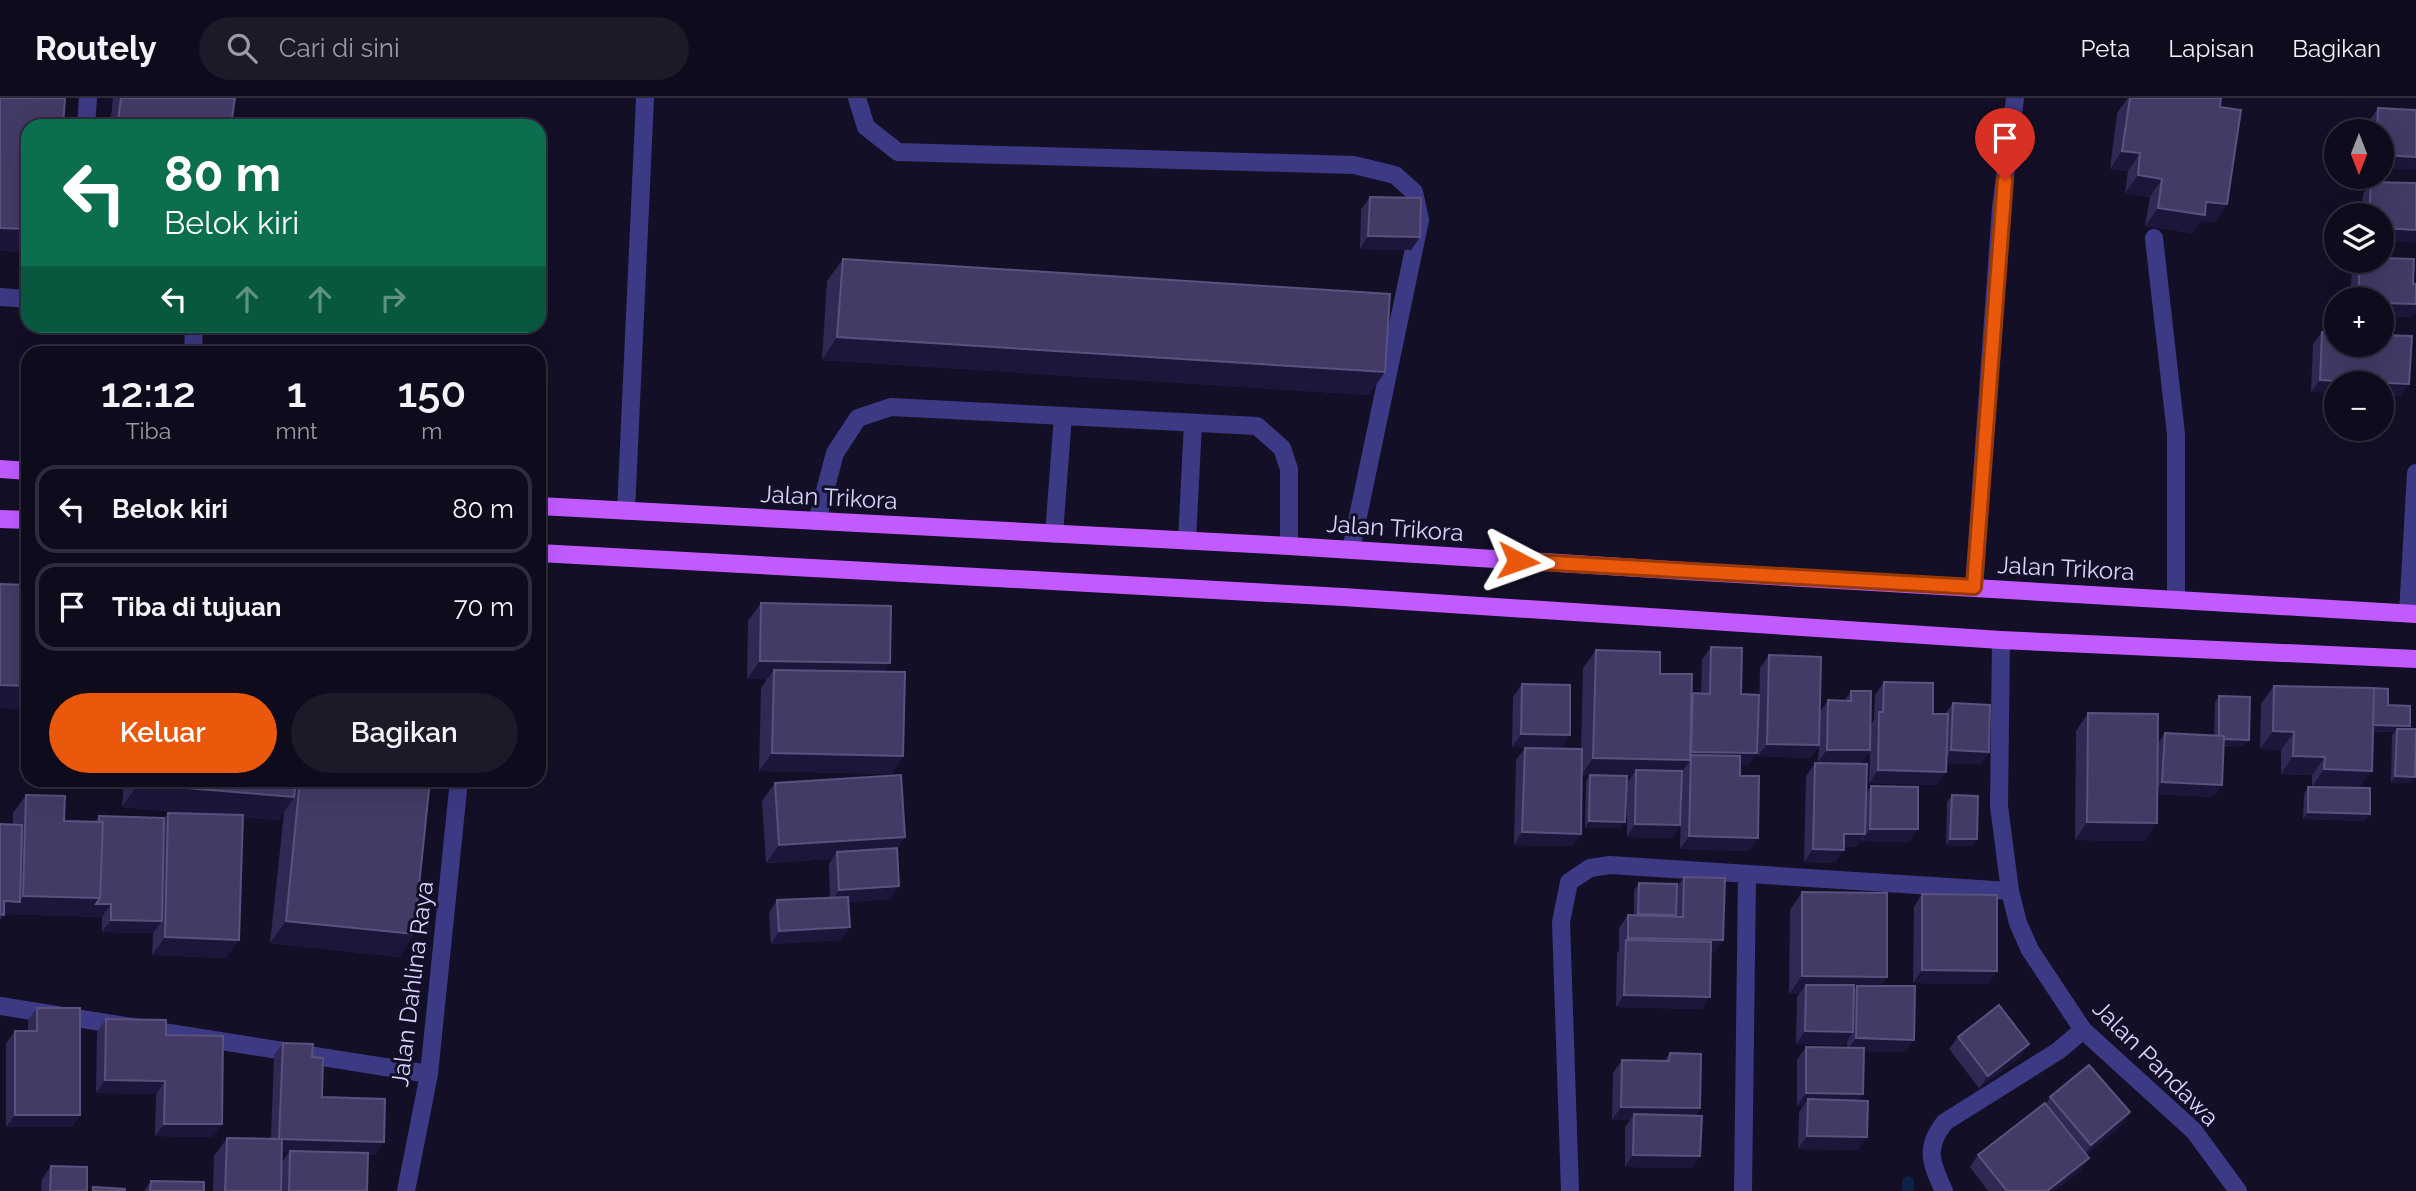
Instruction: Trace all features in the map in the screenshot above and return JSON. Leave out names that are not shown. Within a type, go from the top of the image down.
[{"type":"main road","points":[[0,469],[21,470]]},
{"type":"main road","name":"Jalan Trikora","points":[[546,506],[1289,546],[2412,613]]},
{"type":"main road","points":[[0,519],[21,520]]},
{"type":"main road","points":[[546,552],[1343,597],[2001,639],[2416,659]]},
{"type":"street","points":[[86,119],[88,98]]},
{"type":"street","points":[[626,510],[645,98]]},
{"type":"street","points":[[858,98],[866,127],[898,152],[1354,164],[1395,176],[1414,192],[1420,220],[1351,550]]},
{"type":"street","points":[[1974,587],[2001,208],[2015,98]]},
{"type":"street","points":[[2154,238],[2176,434],[2176,600]]},
{"type":"street","points":[[0,297],[21,298]]},
{"type":"street","points":[[817,521],[835,453],[858,418],[891,407],[1063,415],[1257,426],[1282,448],[1289,469],[1289,546]]},
{"type":"street","points":[[1054,534],[1063,415]]},
{"type":"street","points":[[1187,541],[1193,423]]},
{"type":"street","points":[[2412,613],[2416,473]]},
{"type":"street","name":"Jalan Pandawa","points":[[2001,639],[1999,806],[2010,891],[2018,923],[2030,950],[2083,1030],[2194,1131],[2238,1191]]},
{"type":"street","name":"Jalan Dahlina Raya","points":[[406,1191],[429,1074],[459,787]]},
{"type":"street","points":[[1570,1191],[1561,922],[1569,881],[1590,868],[1610,866],[2010,891]]},
{"type":"street","points":[[1743,1191],[1746,876]]},
{"type":"street","points":[[0,1006],[429,1074]]},
{"type":"street","points":[[1944,1191],[1932,1163],[1933,1137],[1945,1122],[2058,1051],[2083,1030]]},
{"type":"building","points":[[0,98],[65,98],[64,119],[21,119],[21,229],[0,228]]},
{"type":"building","points":[[121,98],[235,98],[232,119],[118,119]]},
{"type":"building","points":[[2130,98],[2221,98],[2220,107],[2241,110],[2227,204],[2206,202],[2205,215],[2158,208],[2162,179],[2138,175],[2140,153],[2122,151]]},
{"type":"building","points":[[2378,108],[2416,110],[2416,157],[2394,156],[2394,119],[2378,119]]},
{"type":"building","points":[[2394,183],[2416,183],[2416,230],[2394,229],[2394,203],[2370,203],[2371,189],[2394,189]]},
{"type":"building","points":[[1370,197],[1421,198],[1420,237],[1368,236]]},
{"type":"building","points":[[2394,258],[2414,259],[2413,284],[2416,284],[2416,304],[2394,303],[2394,287],[2359,287],[2359,273],[2394,273]]},
{"type":"building","points":[[843,259],[1390,294],[1385,372],[837,337]]},
{"type":"building","points":[[2322,332],[2324,357],[2394,357],[2394,335],[2412,336],[2409,384],[2394,383],[2394,371],[2324,371],[2324,380],[2320,380]]},
{"type":"building","points":[[0,584],[21,585],[21,686],[0,685]]},
{"type":"building","points":[[761,603],[891,606],[890,663],[760,661]]},
{"type":"building","points":[[1711,647],[1742,648],[1741,694],[1759,695],[1757,753],[1691,752],[1693,693],[1710,694]]},
{"type":"building","points":[[1596,650],[1660,652],[1660,674],[1692,674],[1690,760],[1593,758]]},
{"type":"building","points":[[1769,655],[1821,657],[1819,745],[1767,744]]},
{"type":"building","points":[[774,670],[905,672],[903,756],[772,753]]},
{"type":"building","points":[[1884,682],[1933,683],[1933,714],[1948,714],[1946,772],[1878,770],[1879,712],[1883,712]]},
{"type":"building","points":[[1522,684],[1570,685],[1570,735],[1521,734]]},
{"type":"building","points":[[2274,686],[2374,688],[2372,771],[2324,769],[2325,757],[2293,756],[2294,732],[2273,731]]},
{"type":"building","points":[[2374,688],[2388,689],[2388,705],[2410,706],[2410,726],[2373,725]]},
{"type":"building","points":[[1851,691],[1871,691],[1870,750],[1827,750],[1828,700],[1851,701]]},
{"type":"building","points":[[2219,696],[2250,697],[2249,740],[2224,739],[2224,736],[2219,736]]},
{"type":"building","points":[[1953,703],[1990,705],[1989,752],[1951,750]]},
{"type":"building","points":[[2088,713],[2158,714],[2157,823],[2087,822]]},
{"type":"building","points":[[2397,729],[2416,729],[2415,777],[2395,776]]},
{"type":"building","points":[[2165,733],[2224,736],[2222,785],[2162,782]]},
{"type":"building","points":[[1525,748],[1582,749],[1581,834],[1522,832]]},
{"type":"building","points":[[1691,755],[1740,756],[1740,776],[1759,776],[1758,838],[1689,836]]},
{"type":"building","points":[[1815,763],[1867,764],[1865,834],[1844,834],[1844,850],[1813,849]]},
{"type":"building","points":[[1636,770],[1682,771],[1680,825],[1635,824]]},
{"type":"building","points":[[901,775],[905,837],[779,845],[775,783]]},
{"type":"building","points":[[1590,775],[1627,776],[1625,822],[1589,821]]},
{"type":"building","points":[[1871,786],[1918,787],[1918,829],[1870,829]]},
{"type":"building","points":[[174,787],[295,787],[294,797]]},
{"type":"building","points":[[299,787],[429,787],[414,934],[286,921]]},
{"type":"building","points":[[2308,787],[2370,788],[2370,814],[2308,812]]},
{"type":"building","points":[[26,795],[65,796],[64,821],[103,822],[100,898],[23,896]]},
{"type":"building","points":[[1952,795],[1978,796],[1977,839],[1950,839]]},
{"type":"building","points":[[168,813],[243,815],[239,940],[165,937]]},
{"type":"building","points":[[99,816],[164,818],[162,921],[111,920],[111,904],[96,904],[100,898],[103,822],[99,822]]},
{"type":"building","points":[[0,824],[22,825],[20,902],[4,901],[4,915],[0,914]]},
{"type":"building","points":[[897,848],[899,886],[839,890],[837,852]]},
{"type":"building","points":[[1684,877],[1725,878],[1723,940],[1628,938],[1628,915],[1683,917]]},
{"type":"building","points":[[1639,883],[1677,884],[1676,915],[1638,914]]},
{"type":"building","points":[[1802,892],[1887,893],[1887,977],[1802,976]]},
{"type":"building","points":[[1922,894],[1997,895],[1997,971],[1922,970]]},
{"type":"building","points":[[848,897],[850,927],[779,931],[777,900]]},
{"type":"building","points":[[1626,940],[1711,942],[1710,997],[1624,995]]},
{"type":"building","points":[[1806,985],[1854,985],[1853,1032],[1805,1031]]},
{"type":"building","points":[[1857,986],[1915,986],[1914,1040],[1856,1038]]},
{"type":"building","points":[[1999,1005],[2029,1044],[1988,1076],[1958,1037]]},
{"type":"building","points":[[37,1008],[80,1008],[80,1115],[15,1115],[15,1031],[37,1031]]},
{"type":"building","points":[[106,1019],[166,1020],[166,1035],[223,1036],[222,1124],[164,1124],[165,1081],[105,1080]]},
{"type":"building","points":[[283,1043],[313,1044],[312,1057],[323,1058],[322,1097],[385,1099],[384,1142],[279,1139]]},
{"type":"building","points":[[1806,1047],[1864,1048],[1863,1094],[1806,1093]]},
{"type":"building","points":[[1670,1053],[1701,1054],[1700,1108],[1621,1107],[1622,1060],[1669,1061]]},
{"type":"building","points":[[2089,1065],[2130,1112],[2091,1145],[2050,1097]]},
{"type":"building","points":[[1808,1099],[1868,1101],[1867,1137],[1807,1136]]},
{"type":"building","points":[[2045,1103],[2089,1158],[2047,1191],[2007,1191],[1978,1155]]},
{"type":"building","points":[[1634,1114],[1702,1116],[1700,1156],[1633,1155]]},
{"type":"building","points":[[227,1138],[282,1139],[281,1191],[225,1191]]},
{"type":"building","points":[[290,1151],[368,1153],[367,1191],[289,1191]]},
{"type":"building","points":[[51,1166],[87,1167],[87,1191],[50,1191]]},
{"type":"building","points":[[151,1181],[204,1182],[204,1191],[150,1191]]},
{"type":"building","points":[[93,1187],[125,1189],[125,1191],[93,1191]]},
{"type":"waterway","points":[[1908,1182],[1908,1191]]},
{"type":"route","points":[[1518,561],[1974,587],[2005,180]]}]
